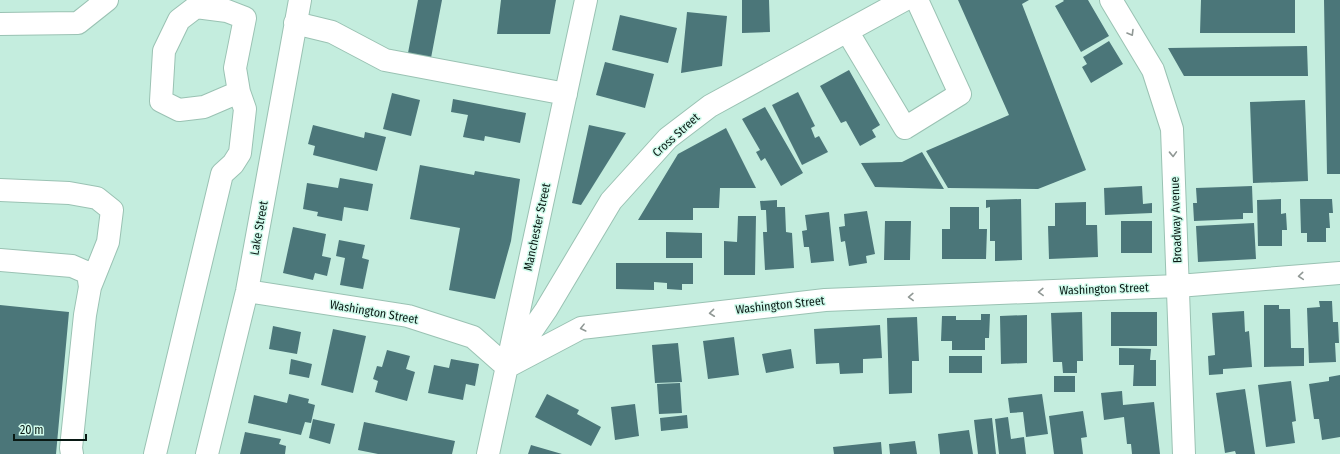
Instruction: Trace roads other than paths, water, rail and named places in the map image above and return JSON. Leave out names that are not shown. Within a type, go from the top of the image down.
[{"type":"street","points":[[0,24],[78,23],[107,0]]},
{"type":"street","name":"Lake Street","points":[[207,454],[247,291],[300,0]]},
{"type":"street","name":"Manchester Street","points":[[488,454],[586,0]]},
{"type":"street","name":"Cross Street","points":[[507,367],[546,310],[610,201],[668,138],[710,106],[904,0]]},
{"type":"street","points":[[847,31],[905,128],[960,94],[917,0]]},
{"type":"street","name":"Broadway Avenue","points":[[1111,0],[1153,70],[1172,129],[1184,454]]},
{"type":"street","points":[[155,454],[222,174],[233,164],[240,152],[245,109],[239,92],[235,68],[245,18],[227,11],[196,7],[179,20],[164,51],[161,101],[179,110],[204,107],[239,92]]},
{"type":"street","points":[[296,23],[332,32],[385,60],[566,94]]},
{"type":"street","points":[[0,190],[69,193],[97,198],[112,210],[108,242],[90,287],[85,315],[70,448],[72,454]]},
{"type":"street","points":[[0,260],[72,266],[88,273],[90,287]]},
{"type":"street","name":"Washington Street","points":[[247,291],[408,316],[473,337],[507,367],[581,328],[825,300],[1178,286],[1340,273]]}]
